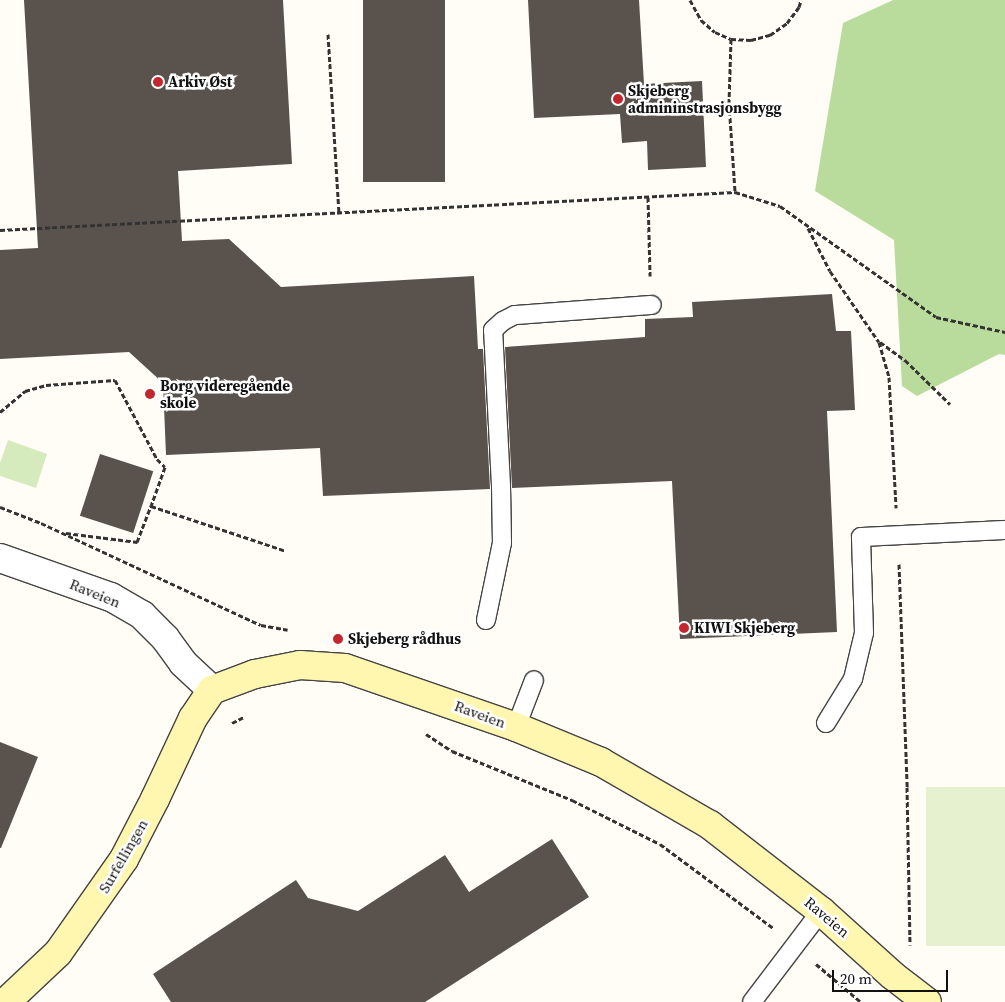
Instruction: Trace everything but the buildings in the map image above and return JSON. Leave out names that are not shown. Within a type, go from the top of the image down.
[{"type":"street","name":"Raveien","points":[[0,558],[112,596],[142,615],[165,638],[183,662],[212,690],[255,674],[300,665],[345,668],[516,727],[601,762],[710,825],[821,911],[892,975],[927,1002]]},
{"type":"street","name":"Surfellingen","points":[[6,1002],[58,953],[124,859],[193,718],[212,690]]},
{"type":"lane","points":[[486,620],[502,543],[493,330],[502,321],[516,315],[652,305]]},
{"type":"lane","points":[[826,722],[853,679],[864,633],[861,537],[1005,530]]},
{"type":"lane","points":[[516,727],[534,680]]},
{"type":"lane","points":[[752,1002],[821,911]]},
{"type":"path","points":[[690,0],[701,20],[715,32],[731,39],[751,40],[770,35],[787,24],[799,7],[801,0]]},
{"type":"path","points":[[328,34],[339,214]]},
{"type":"path","points":[[731,39],[729,103],[735,192]]},
{"type":"path","points":[[0,230],[339,214],[735,192],[780,206],[936,318],[1005,332]]},
{"type":"path","points":[[648,197],[652,305]]},
{"type":"path","points":[[879,342],[906,360],[950,404]]},
{"type":"path","points":[[0,412],[25,391],[46,385],[115,380],[157,459],[164,467],[137,542],[64,533]]},
{"type":"path","points":[[151,506],[286,551]]},
{"type":"path","points":[[0,507],[64,533],[262,625],[295,631]]},
{"type":"path","points":[[230,725],[247,715]]},
{"type":"path","points":[[419,730],[452,750],[564,796],[660,844],[749,908],[861,1002]]},
{"type":"green space","points":[[893,0],[1005,0],[1005,355],[999,354],[917,396],[902,386],[894,240],[815,191],[843,23]]},
{"type":"green space","points":[[8,440],[47,454],[36,488],[0,476],[0,463]]},
{"type":"green space","points":[[926,787],[1005,787],[1005,946],[926,946]]},
{"type":"place","name":"Arkiv Øst","points":[[158,82]]},
{"type":"place","name":"Skjeberg admininstrasjonsbygg","points":[[618,99]]},
{"type":"place","name":"Borg videregående skole","points":[[150,394]]},
{"type":"place","name":"KIWI Skjeberg","points":[[684,628]]},
{"type":"place","name":"Skjeberg rådhus","points":[[338,639]]}]
